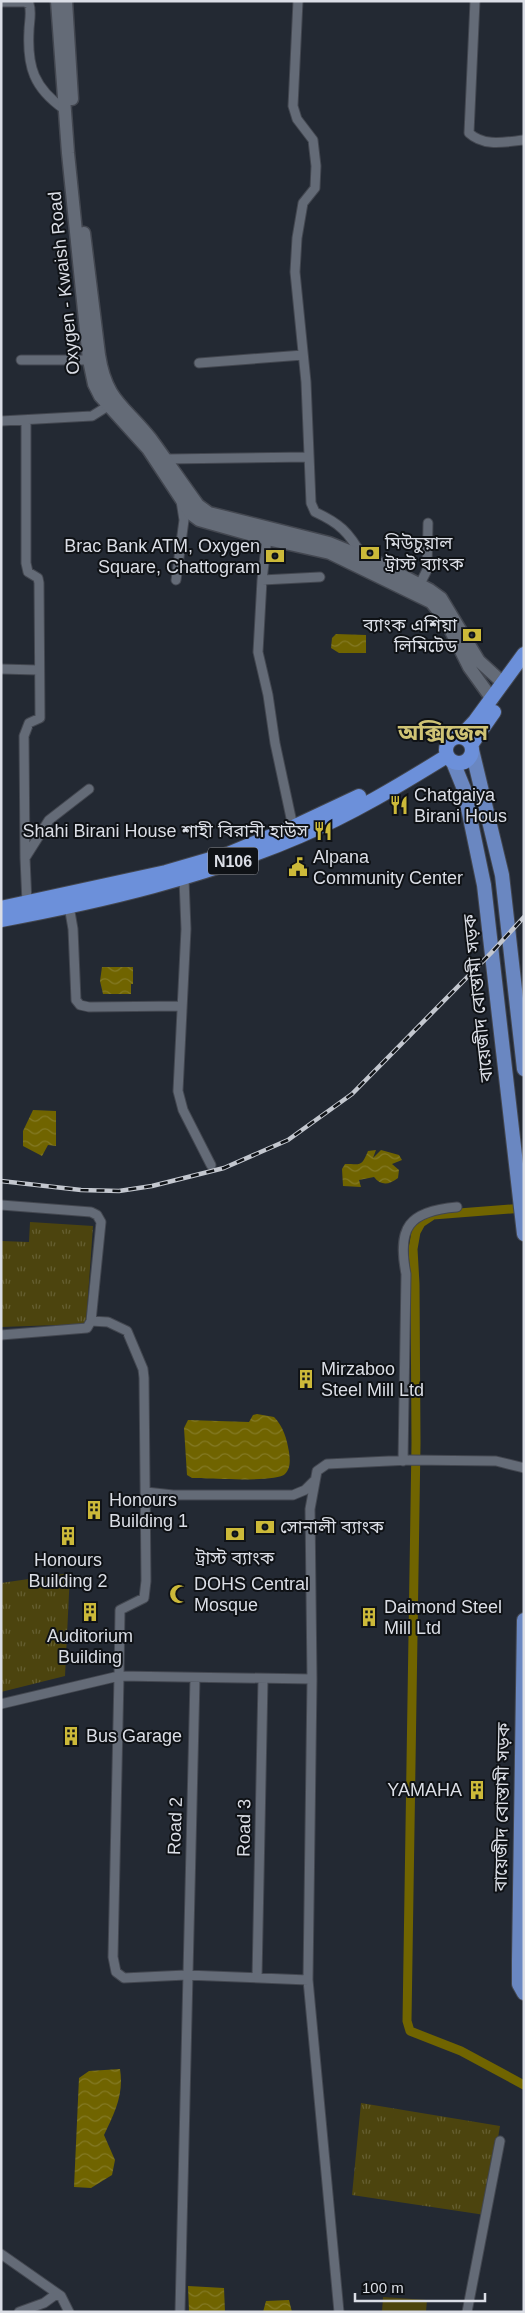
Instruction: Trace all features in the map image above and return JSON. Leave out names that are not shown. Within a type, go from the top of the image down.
[{"type":"highway","name":"N106","points":[[449,754],[460,763],[466,761],[467,744],[492,699],[524,654]]},
{"type":"highway","name":"N106","points":[[467,744],[524,671]]},
{"type":"highway","name":"N106","points":[[1,920],[184,879],[301,836],[390,791],[449,754],[452,739],[467,744]]},
{"type":"highway","name":"N106","points":[[1,908],[228,854],[293,827],[449,754]]},
{"type":"main road","name":"Oxygen - Kwaish Road","points":[[57,1],[64,109],[89,360],[94,384],[100,396],[148,449],[191,514],[199,520],[267,539],[330,553],[431,602],[445,619],[469,667],[492,699]]},
{"type":"main road","name":"Oxygen - Kwaish Road","points":[[66,1],[78,175],[101,371],[114,399],[146,432],[198,505],[209,513],[330,543],[420,584],[441,598],[479,661],[503,683]]},
{"type":"main road","name":"বায়েজীদ বোস্তামী সড়ক","points":[[467,744],[502,875],[524,1069]]},
{"type":"main road","name":"বায়েজীদ বোস্তামী সড়ক","points":[[449,754],[464,788],[484,885],[524,1234]]},
{"type":"main road","name":"বায়েজীদ বোস্তামী সড়ক","points":[[524,1620],[519,1984],[524,1993]]},
{"type":"street","points":[[298,1],[293,106],[296,119],[313,140],[316,166],[315,188],[304,203],[297,238],[295,272],[303,355],[311,503],[315,512],[336,522],[355,544],[362,556]]},
{"type":"street","points":[[475,1],[469,133],[477,140],[488,142],[524,140]]},
{"type":"street","points":[[1,2],[25,2],[29,4],[29,57],[33,75],[53,101],[64,109]]},
{"type":"street","points":[[199,363],[303,355]]},
{"type":"street","points":[[21,360],[89,360]]},
{"type":"street","points":[[1,421],[92,416],[108,406]]},
{"type":"street","points":[[26,420],[26,563],[28,572],[38,578],[39,583],[38,670],[40,718],[29,723],[24,736],[27,903]]},
{"type":"street","points":[[166,459],[309,457]]},
{"type":"street","points":[[176,580],[184,520],[180,497]]},
{"type":"street","points":[[420,584],[427,570],[428,523]]},
{"type":"street","points":[[267,539],[262,580],[258,652],[293,827]]},
{"type":"street","points":[[262,580],[320,577]]},
{"type":"street","points":[[1,669],[38,670]]},
{"type":"street","points":[[25,858],[49,820],[89,789]]},
{"type":"street","points":[[184,879],[186,930],[178,1091],[183,1110],[211,1165]]},
{"type":"street","points":[[69,906],[73,929],[76,1000],[80,1005],[89,1007],[181,1006]]},
{"type":"street","points":[[1,1205],[91,1212],[97,1215],[101,1222],[91,1321],[84,1329],[1,1335]]},
{"type":"street","points":[[407,1460],[406,1274],[402,1252],[403,1237],[413,1222],[426,1212],[457,1207]]},
{"type":"street","points":[[91,1321],[108,1322],[127,1331],[143,1369],[146,1581],[144,1598],[120,1610],[113,1956],[116,1972],[124,1978],[186,1975],[308,1980]]},
{"type":"street","points":[[339,2312],[308,1980],[312,1679],[310,1509],[315,1480],[317,1471],[327,1464],[407,1460],[496,1461],[524,1468]]},
{"type":"street","points":[[146,1492],[173,1495],[293,1495],[305,1490],[315,1480]]},
{"type":"street","points":[[1,1704],[119,1676],[312,1679]]},
{"type":"street","name":"Road 2","points":[[180,2312],[184,2201],[186,1975],[195,1678]]},
{"type":"street","name":"Road 3","points":[[257,1978],[264,1679]]},
{"type":"street","points":[[467,2312],[500,2141]]},
{"type":"street","points":[[1,2254],[62,2296],[69,2312]]},
{"type":"street","points":[[20,2312],[44,2303],[55,2295],[62,2296]]},
{"type":"green space","points":[[30,1222],[93,1226],[86,1324],[1,1327],[1,1241],[29,1242]]},
{"type":"green space","points":[[70,1573],[65,1676],[1,1692],[1,1583]]},
{"type":"green space","points":[[361,2103],[500,2126],[485,2215],[352,2195]]},
{"type":"green space","points":[[383,2297],[427,2300],[426,2312],[382,2312]]},
{"type":"water","points":[[336,634],[366,635],[366,653],[339,653],[331,648],[332,638]]},
{"type":"water","points":[[102,967],[133,967],[131,994],[103,994],[100,981]]},
{"type":"water","points":[[33,1110],[56,1111],[56,1146],[48,1145],[42,1156],[23,1146],[23,1131]]},
{"type":"water","points":[[376,1150],[373,1158],[381,1150],[399,1155],[402,1160],[392,1164],[399,1170],[398,1178],[385,1184],[379,1182],[374,1177],[359,1180],[361,1187],[343,1186],[342,1169],[345,1164],[360,1164],[368,1151]]},
{"type":"water","points":[[253,1415],[274,1417],[282,1429],[290,1458],[285,1474],[280,1477],[245,1479],[192,1478],[187,1475],[184,1428],[188,1420],[249,1422]]},
{"type":"water","points":[[120,2069],[120,2095],[104,2135],[115,2160],[112,2175],[91,2188],[74,2187],[79,2078],[89,2071]]},
{"type":"water","points":[[188,2286],[224,2288],[225,2312],[189,2312]]},
{"type":"water","points":[[289,2300],[292,2312],[263,2312],[266,2301]]},
{"type":"waterway","points":[[524,1208],[433,1215],[421,1223],[416,1232],[413,1249],[416,1443],[407,2021],[410,2031],[461,2051],[524,2085]]},
{"type":"railway","points":[[1,1181],[81,1190],[119,1191],[152,1186],[224,1168],[288,1140],[352,1094],[524,917]]},
{"type":"place","name":"মিউচুয়াল ট্রাস্ট ব্যাংক","points":[[370,553]]},
{"type":"place","name":"Brac Bank ATM, Oxygen Square, Chattogram","points":[[275,556]]},
{"type":"place","name":"ব্যাংক এশিয়া লিমিটেড","points":[[472,635]]},
{"type":"place","name":"Chatgaiya Birani Hous","points":[[399,805]]},
{"type":"place","name":"Shahi Birani House শাহী বিরানী হাউস","points":[[323,831]]},
{"type":"place","name":"Alpana Community Center","points":[[298,867]]},
{"type":"place","name":"Mirzaboo Steel Mill Ltd","points":[[306,1379]]},
{"type":"place","name":"Honours Building 1","points":[[94,1510]]},
{"type":"place","name":"সোনালী ব্যাংক","points":[[265,1527]]},
{"type":"place","name":"ট্রাস্ট ব্যাংক","points":[[235,1534]]},
{"type":"place","name":"Honours Building 2","points":[[68,1536]]},
{"type":"place","name":"DOHS Central Mosque","points":[[179,1594]]},
{"type":"place","name":"Auditorium Building","points":[[90,1612]]},
{"type":"place","name":"Daimond Steel Mill Ltd","points":[[369,1617]]},
{"type":"place","name":"Bus Garage","points":[[71,1736]]},
{"type":"place","name":"YAMAHA","points":[[477,1790]]},
{"type":"district","name":"অক্সিজেন","points":[[443,732]]}]
